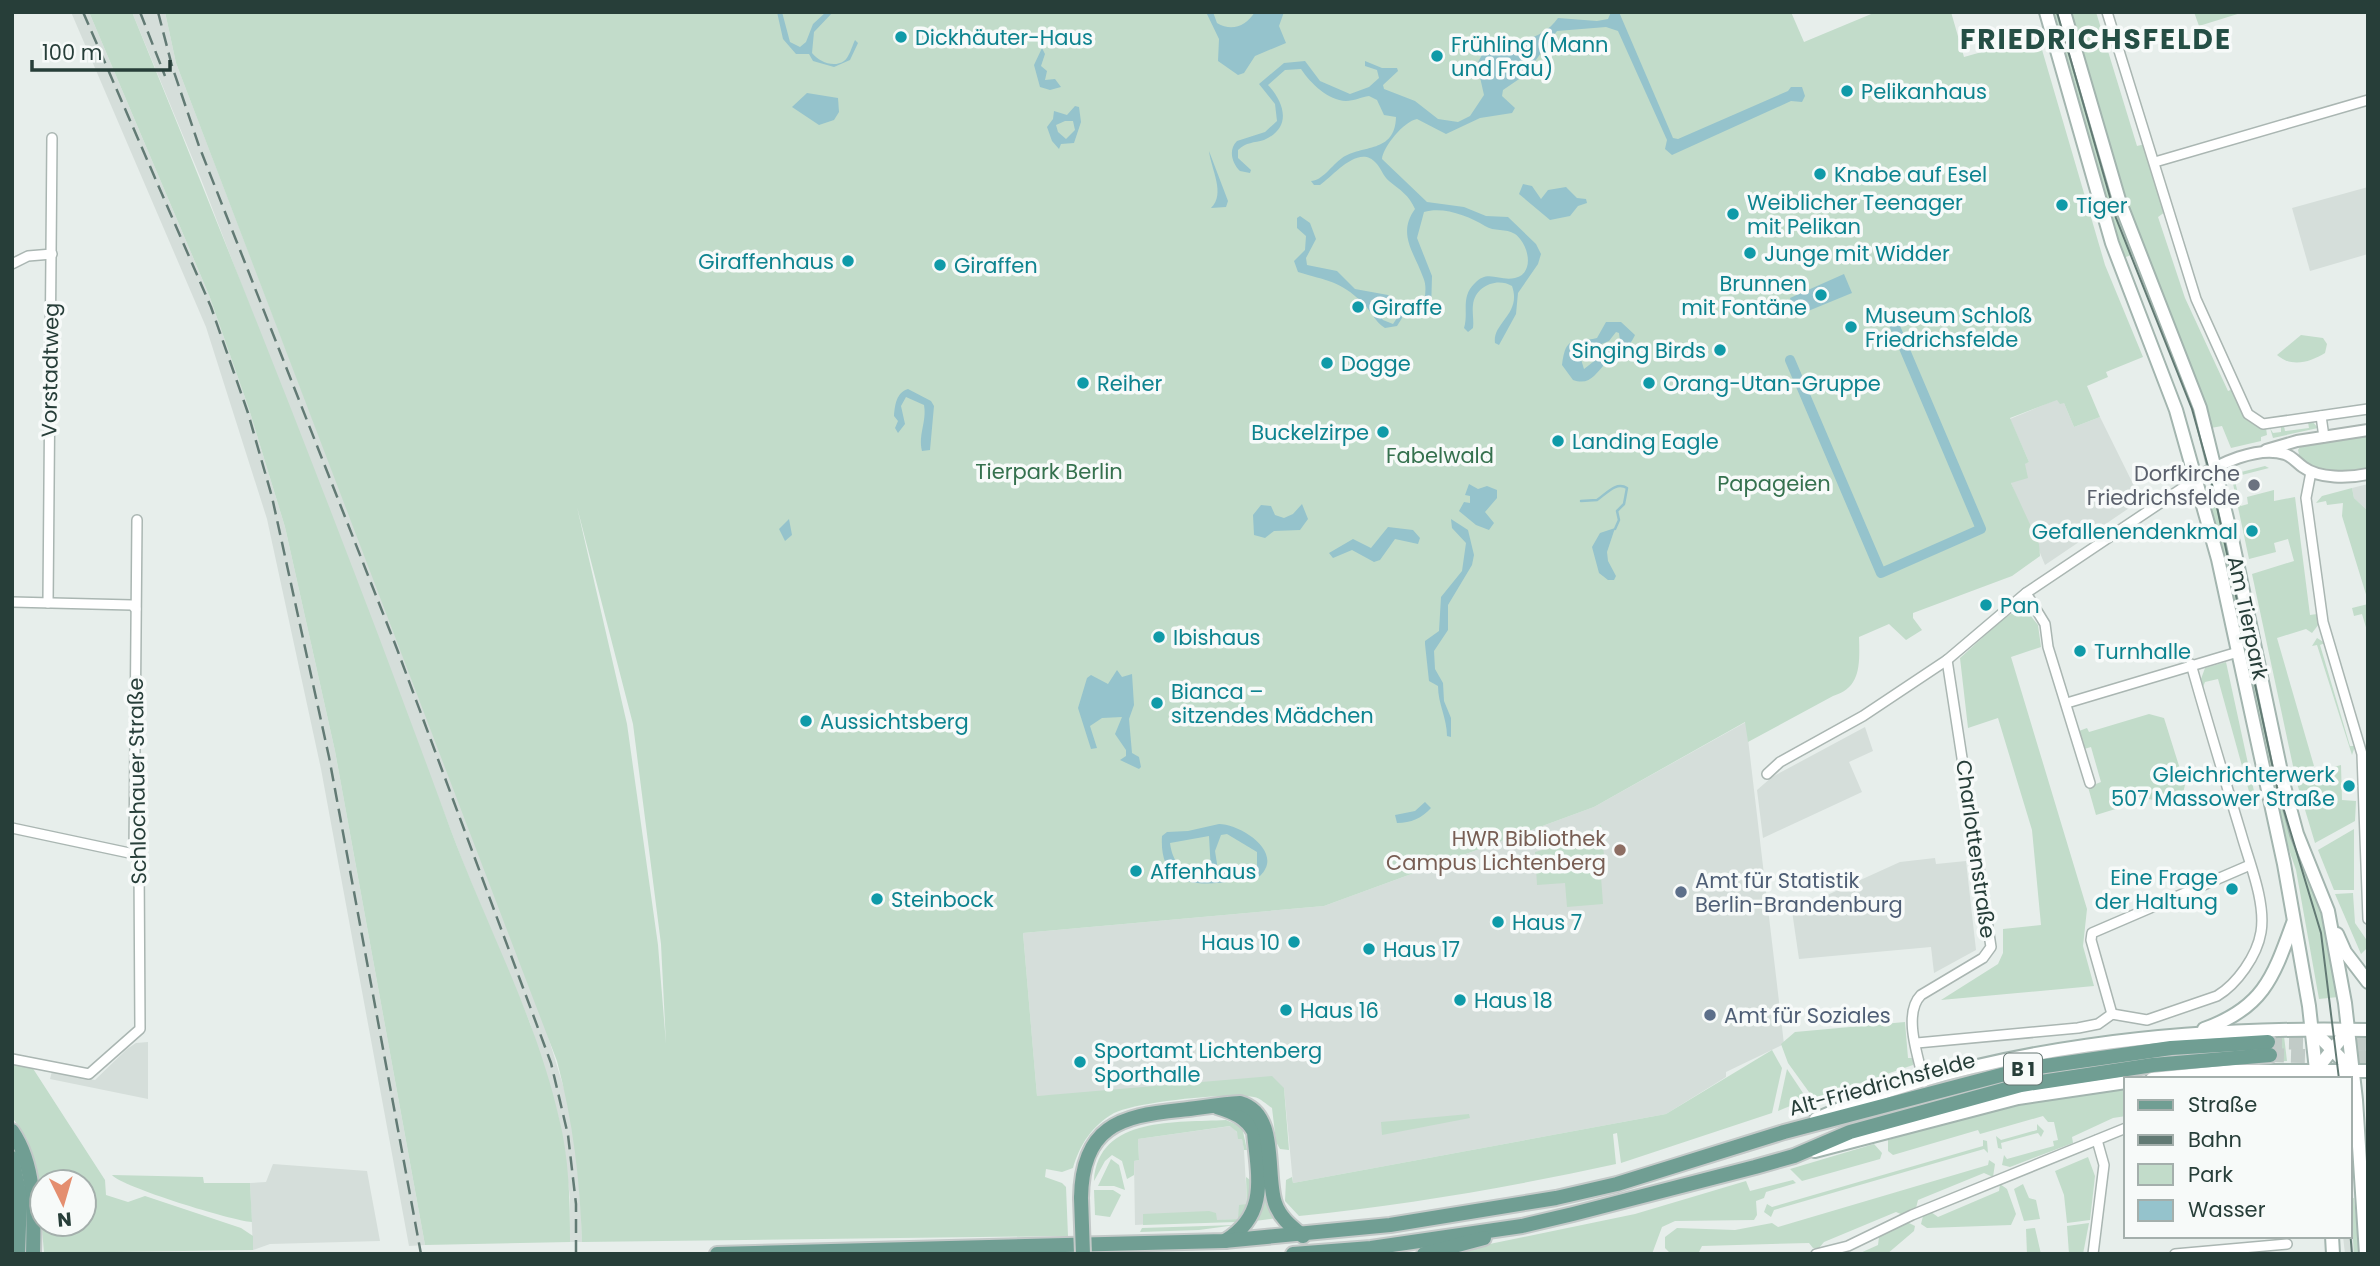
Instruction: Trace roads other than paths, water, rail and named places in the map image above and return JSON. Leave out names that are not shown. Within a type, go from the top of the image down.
[{"type":"main road","name":"Am Tierpark","points":[[2046,12],[2112,243],[2176,410],[2196,479],[2238,652],[2284,864],[2312,1029],[2316,1074]]},
{"type":"main road","name":"Am Tierpark","points":[[2064,12],[2116,190],[2188,374],[2215,466],[2284,786],[2297,834],[2328,911],[2353,1070],[2366,1254]]},
{"type":"main road","points":[[2328,911],[2346,952],[2368,982]]},
{"type":"main road","points":[[2190,1034],[2239,1013],[2263,992],[2275,973],[2293,923]]},
{"type":"main road","points":[[2312,1029],[2353,1070]]},
{"type":"main road","name":"Alt-Friedrichsfelde","points":[[1784,1132],[1841,1108],[1924,1082],[2015,1059],[2190,1034],[2312,1029],[2368,1030]]},
{"type":"main road","points":[[2316,1074],[2348,1030]]},
{"type":"main road","name":"Alt-Friedrichsfelde","points":[[1784,1132],[2024,1069],[2171,1048],[2269,1049],[2021,1085],[1850,1132],[1794,1156]]},
{"type":"main road","points":[[2168,1077],[2193,1074],[2316,1074],[2368,1071]]},
{"type":"main road","points":[[2193,1074],[2207,1077]]},
{"type":"main road","points":[[1794,1156],[1852,1144],[2018,1098],[2124,1082]]},
{"type":"main road","points":[[1083,1254],[1082,1187],[1090,1149],[1104,1131],[1118,1121],[1141,1114],[1240,1103],[1251,1106],[1259,1114],[1264,1127],[1275,1203],[1286,1220],[1304,1236]]},
{"type":"main road","points":[[1216,1107],[1236,1114],[1249,1123],[1254,1132],[1259,1198],[1249,1219],[1236,1234],[1224,1241]]},
{"type":"main road","points":[[12,1131],[24,1154],[30,1176],[26,1252]]},
{"type":"main road","name":"B 1","points":[[718,1254],[1029,1248],[1304,1236],[1556,1198],[1668,1170],[1784,1132]]},
{"type":"main road","points":[[2360,1185],[2368,1146]]},
{"type":"main road","name":"B 1","points":[[1293,1254],[1371,1248],[1522,1226],[1625,1202],[1794,1156]]},
{"type":"main road","points":[[12,1158],[26,1252]]},
{"type":"main road","points":[[1424,1254],[1522,1226]]},
{"type":"street","points":[[2107,12],[2196,299],[2248,414],[2254,421],[2268,424],[2368,409]]},
{"type":"street","points":[[2155,162],[2368,100]]},
{"type":"street","name":"Vorstadtweg","points":[[48,603],[52,138]]},
{"type":"street","points":[[12,264],[28,256],[52,254]]},
{"type":"street","points":[[2321,416],[2324,437]]},
{"type":"street","points":[[2261,454],[2273,447],[2368,430]]},
{"type":"street","points":[[1766,774],[1780,762],[1863,716],[1947,660],[2026,593],[2215,466],[2261,454],[2284,454],[2311,472],[2348,477],[2368,474]]},
{"type":"street","points":[[2311,472],[2306,498],[2323,622],[2362,754],[2366,803],[2368,919]]},
{"type":"street","name":"Schlochauer Straße","points":[[12,1059],[89,1074],[132,1039],[141,1025],[139,863],[134,854],[137,520]]},
{"type":"street","points":[[2026,593],[2045,624],[2048,647],[2090,783]]},
{"type":"street","points":[[12,602],[132,605],[136,610]]},
{"type":"street","name":"Am Tierpark","points":[[2067,703],[2238,652]]},
{"type":"street","name":"Charlottenstraße","points":[[1924,1082],[1912,1012],[1918,998],[1983,958],[1991,947],[1947,660]]},
{"type":"street","points":[[2191,664],[2250,866],[2262,919],[2259,940],[2243,971],[2227,990],[2217,996],[2147,1020],[2112,1014],[2091,940],[2092,933],[2250,866]]},
{"type":"street","points":[[12,828],[134,854]]},
{"type":"street","name":"Alt-Friedrichsfelde","points":[[1917,1043],[2078,1028],[2098,1024],[2112,1014]]},
{"type":"street","points":[[1816,1254],[1848,1246],[1912,1215],[2124,1129]]},
{"type":"street","points":[[2093,1254],[2104,1165],[2097,1140]]},
{"type":"street","points":[[2175,1254],[2287,1244]]},
{"type":"water","points":[[777,12],[782,12],[790,42],[800,47],[806,42],[813,24],[826,12],[833,12],[814,32],[812,53],[827,63],[840,63],[847,57],[855,40],[858,43],[850,60],[834,67],[813,61],[809,54],[796,54],[783,39]]},
{"type":"water","points":[[1206,12],[1213,12],[1217,23],[1233,27],[1243,24],[1255,12],[1284,12],[1279,26],[1286,43],[1255,56],[1244,73],[1238,75],[1218,61],[1219,39]]},
{"type":"water","points":[[1611,12],[1619,12],[1673,138],[1678,139],[1788,91],[1791,87],[1802,87],[1805,96],[1802,102],[1791,101],[1672,155],[1665,149],[1667,140],[1618,31],[1606,27],[1557,31],[1525,75],[1503,90],[1502,96],[1515,108],[1512,113],[1480,118],[1446,134],[1417,119],[1406,124],[1390,142],[1382,159],[1427,202],[1464,207],[1486,216],[1508,217],[1536,244],[1541,254],[1538,264],[1518,293],[1516,314],[1499,345],[1495,343],[1495,336],[1513,304],[1512,286],[1500,282],[1482,288],[1475,298],[1473,328],[1468,332],[1464,328],[1466,299],[1470,288],[1480,279],[1489,276],[1510,279],[1522,275],[1526,270],[1528,258],[1520,238],[1508,231],[1489,228],[1456,213],[1439,210],[1424,212],[1417,238],[1432,276],[1431,312],[1427,313],[1423,310],[1424,281],[1407,235],[1407,227],[1415,209],[1407,196],[1387,179],[1378,165],[1369,158],[1362,157],[1346,163],[1320,185],[1314,185],[1311,181],[1323,176],[1342,158],[1384,143],[1390,137],[1396,117],[1384,115],[1377,100],[1369,96],[1349,101],[1339,100],[1320,90],[1301,69],[1285,70],[1268,85],[1282,107],[1279,129],[1264,140],[1247,144],[1238,150],[1238,158],[1251,170],[1250,173],[1240,171],[1233,160],[1232,152],[1237,141],[1265,132],[1277,121],[1275,104],[1259,84],[1284,63],[1305,61],[1320,81],[1350,94],[1369,87],[1379,78],[1377,70],[1365,66],[1365,61],[1382,68],[1397,68],[1398,71],[1383,85],[1384,89],[1415,101],[1438,119],[1458,122],[1470,116],[1484,95],[1477,64],[1483,53],[1542,33],[1558,18],[1597,21],[1608,19]]},
{"type":"water","points":[[1042,48],[1045,54],[1041,66],[1047,71],[1045,80],[1055,79],[1061,87],[1050,90],[1040,87],[1034,65]]},
{"type":"water","points":[[807,93],[838,98],[839,112],[834,120],[819,125],[792,107]]},
{"type":"water","points":[[1075,106],[1079,107],[1081,122],[1074,143],[1061,144],[1059,149],[1052,141],[1047,127],[1053,119],[1054,111],[1067,115]],"holes":[[[1073,121],[1075,130],[1066,139],[1058,132],[1056,125]]]},
{"type":"water","points":[[1209,151],[1228,201],[1226,207],[1211,208],[1217,196],[1217,189]]},
{"type":"water","points":[[1523,184],[1532,186],[1541,199],[1548,190],[1566,187],[1577,198],[1586,199],[1587,203],[1578,206],[1570,216],[1550,220],[1519,194]]},
{"type":"water","points":[[1300,216],[1310,223],[1316,239],[1306,258],[1307,265],[1337,271],[1355,289],[1388,295],[1402,309],[1402,318],[1397,326],[1385,328],[1378,323],[1355,295],[1340,285],[1298,272],[1294,261],[1305,250],[1306,236],[1297,228],[1297,218]],"holes":[[[1371,300],[1388,303],[1399,315],[1393,324],[1383,320],[1370,303]]]},
{"type":"water","name":"Brunnen mit Fontäne","points":[[1844,274],[1852,293],[1796,316],[1790,298]]},
{"type":"water","points":[[1606,322],[1621,322],[1635,335],[1626,348],[1592,378],[1584,381],[1573,380],[1562,365],[1566,349],[1572,342],[1597,338]],"holes":[[[1616,332],[1619,333],[1620,341],[1584,369],[1579,353],[1609,341]]]},
{"type":"water","points":[[908,389],[931,401],[934,406],[930,450],[922,451],[921,445],[924,405],[906,397],[901,406],[905,424],[898,433],[895,428],[898,421],[894,416],[897,400],[901,393]]},
{"type":"water","points":[[1469,484],[1478,489],[1487,486],[1497,490],[1497,498],[1485,512],[1494,523],[1489,530],[1476,525],[1459,511],[1464,502],[1470,503],[1470,496],[1465,495]]},
{"type":"water","points":[[1302,504],[1308,519],[1300,530],[1274,531],[1265,538],[1254,535],[1253,515],[1261,505],[1271,506],[1275,515],[1284,518],[1293,514]]},
{"type":"water","points":[[789,519],[792,535],[785,541],[779,529]]},
{"type":"water","points":[[1451,519],[1468,530],[1474,555],[1472,565],[1448,605],[1448,630],[1434,651],[1435,669],[1443,683],[1444,701],[1451,718],[1451,737],[1447,736],[1438,686],[1429,681],[1425,641],[1439,631],[1441,597],[1462,571],[1466,543],[1452,528]]},
{"type":"water","points":[[1388,527],[1413,530],[1420,538],[1418,544],[1395,539],[1380,560],[1374,562],[1352,550],[1333,558],[1329,553],[1353,539],[1371,548]]},
{"type":"water","points":[[1615,528],[1607,552],[1608,561],[1616,576],[1614,580],[1608,580],[1599,573],[1592,547],[1600,533]]},
{"type":"water","points":[[1117,670],[1122,677],[1132,674],[1134,705],[1129,719],[1132,753],[1139,757],[1139,769],[1120,760],[1126,756],[1126,750],[1115,734],[1122,717],[1102,718],[1090,726],[1097,748],[1091,749],[1078,708],[1087,678],[1091,675],[1108,684]]},
{"type":"water","points":[[1425,802],[1431,808],[1424,815],[1412,821],[1397,823],[1395,815],[1415,811]]},
{"type":"water","points":[[1219,824],[1238,829],[1248,834],[1264,849],[1266,867],[1260,876],[1227,882],[1194,883],[1180,878],[1170,870],[1163,856],[1162,836],[1167,832],[1188,831]],"holes":[[[1227,834],[1257,852],[1257,869],[1222,873],[1218,870],[1215,851],[1221,835]],[[1209,836],[1211,871],[1195,873],[1183,869],[1174,858],[1170,843]]]},
{"type":"waterway","points":[[1790,360],[1881,573],[1981,529],[1890,315]]},
{"type":"waterway","points":[[1581,501],[1597,500],[1615,487],[1627,488],[1624,504],[1617,511],[1619,520],[1615,529]]},
{"type":"tunnel","points":[[2268,1042],[2368,1044]]},
{"type":"tunnel","points":[[2270,1055],[2368,1058]]},
{"type":"tram line","points":[[2057,12],[2116,218],[2192,409],[2209,470],[2277,787],[2321,933],[2339,1077]]},
{"type":"tram line","points":[[2351,1238],[2352,1254]]},
{"type":"railway","points":[[83,12],[211,307],[248,413],[272,497],[329,757],[421,1254]]},
{"type":"railway","points":[[140,12],[165,76]]},
{"type":"railway","points":[[158,12],[172,66],[199,146],[397,649],[551,1063],[568,1135],[576,1204],[576,1254]]},
{"type":"place","name":"Dickhäuter-Haus","points":[[901,37]]},
{"type":"place","name":"Frühling (Mann und Frau)","points":[[1437,56]]},
{"type":"place","name":"Pelikanhaus","points":[[1847,91]]},
{"type":"place","name":"Knabe auf Esel","points":[[1820,174]]},
{"type":"place","name":"Tiger","points":[[2062,205]]},
{"type":"place","name":"Weiblicher Teenager mit Pelikan","points":[[1733,214]]},
{"type":"place","name":"Junge mit Widder","points":[[1750,253]]},
{"type":"place","name":"Giraffenhaus","points":[[848,261]]},
{"type":"place","name":"Giraffen","points":[[940,265]]},
{"type":"place","name":"Brunnen mit Fontäne","points":[[1821,295]]},
{"type":"place","name":"Giraffe","points":[[1358,307]]},
{"type":"place","name":"Museum Schloß Friedrichsfelde","points":[[1851,327]]},
{"type":"place","name":"Singing Birds","points":[[1720,350]]},
{"type":"place","name":"Dogge","points":[[1327,363]]},
{"type":"place","name":"Reiher","points":[[1083,383]]},
{"type":"place","name":"Orang-Utan-Gruppe","points":[[1649,383]]},
{"type":"place","name":"Buckelzirpe","points":[[1383,432]]},
{"type":"place","name":"Landing Eagle","points":[[1558,441]]},
{"type":"place","name":"Dorfkirche Friedrichsfelde","points":[[2254,485]]},
{"type":"place","name":"Gefallenendenkmal","points":[[2252,531]]},
{"type":"place","name":"Pan","points":[[1986,605]]},
{"type":"place","name":"Ibishaus","points":[[1159,637]]},
{"type":"place","name":"Turnhalle","points":[[2080,651]]},
{"type":"place","name":"Bianca – sitzendes Mädchen","points":[[1157,703]]},
{"type":"place","name":"Aussichtsberg","points":[[806,721]]},
{"type":"place","name":"Gleichrichterwerk 507 Massower Straße","points":[[2349,786]]},
{"type":"place","name":"HWR Bibliothek Campus Lichtenberg","points":[[1620,850]]},
{"type":"place","name":"Affenhaus","points":[[1136,871]]},
{"type":"place","name":"Eine Frage der Haltung","points":[[2232,889]]},
{"type":"place","name":"Amt für Statistik Berlin-Brandenburg","points":[[1681,892]]},
{"type":"place","name":"Steinbock","points":[[877,899]]},
{"type":"place","name":"Haus 7","points":[[1498,922]]},
{"type":"place","name":"Haus 10","points":[[1294,942]]},
{"type":"place","name":"Haus 17","points":[[1369,949]]},
{"type":"place","name":"Haus 18","points":[[1460,1000]]},
{"type":"place","name":"Haus 16","points":[[1286,1010]]},
{"type":"place","name":"Amt für Soziales","points":[[1710,1015]]},
{"type":"place","name":"Sportamt Lichtenberg Sporthalle","points":[[1080,1062]]},
{"type":"district","name":"FRIEDRICHSFELDE","points":[[2096,39]]},
{"type":"park label","name":"Fabelwald","points":[[1440,455]]},
{"type":"park label","name":"Tierpark Berlin","points":[[1049,471]]},
{"type":"park label","name":"Papageien","points":[[1774,483]]}]
